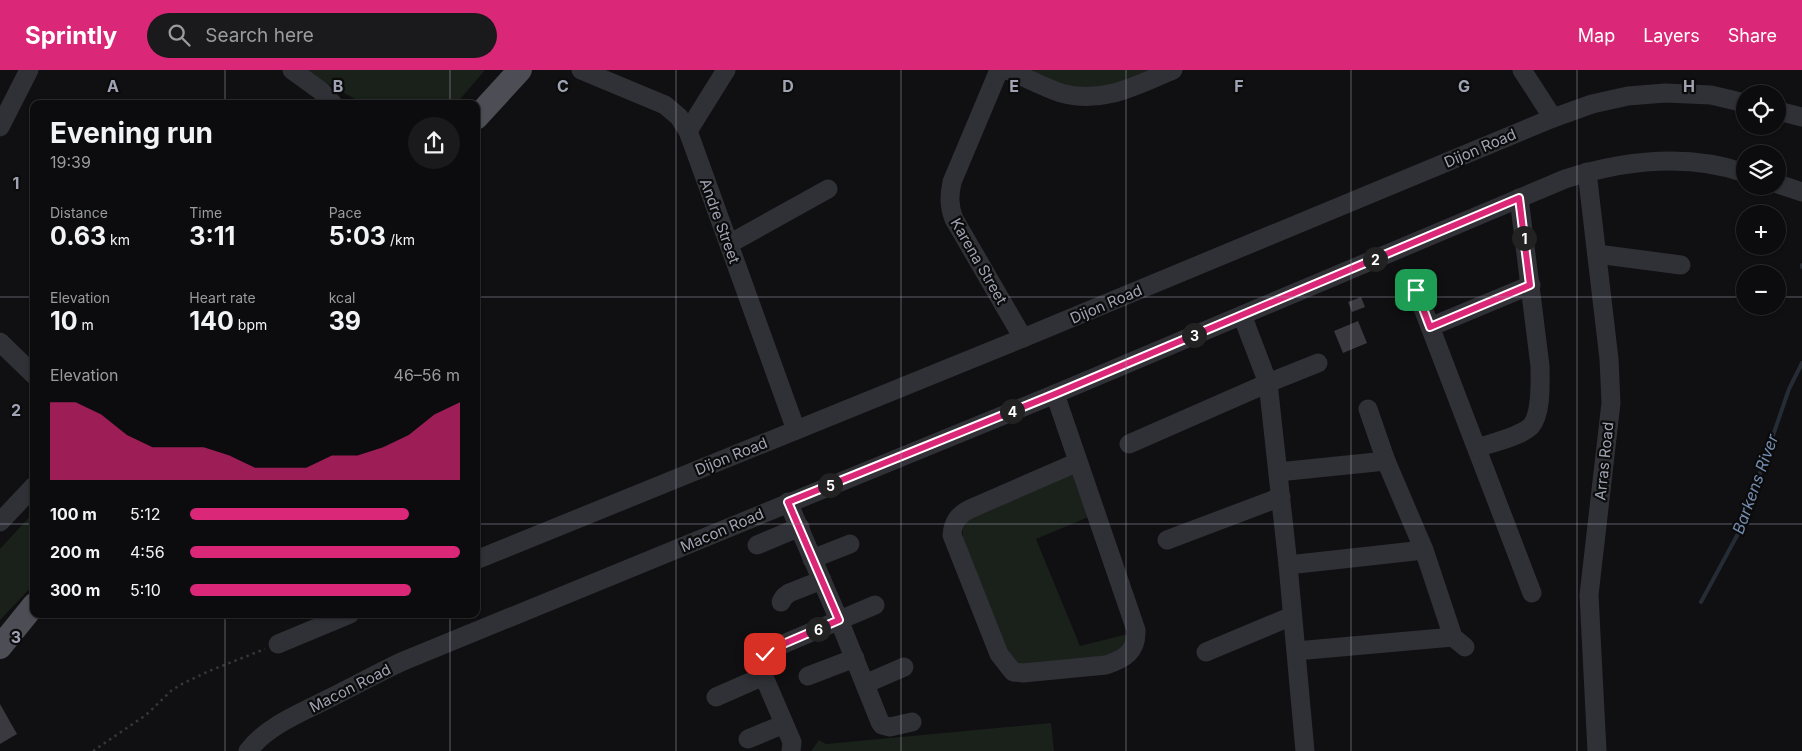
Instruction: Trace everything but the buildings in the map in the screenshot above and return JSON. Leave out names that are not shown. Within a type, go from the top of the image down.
[{"type":"main road","points":[[480,114],[520,70]]},
{"type":"main road","points":[[0,638],[30,607]]},
{"type":"main road","points":[[0,647],[30,608]]},
{"type":"street","points":[[0,127],[29,70]]},
{"type":"street","points":[[292,70],[330,100]]},
{"type":"street","name":"Andre Street","points":[[582,70],[665,104],[679,117],[688,131],[796,430]]},
{"type":"street","points":[[688,131],[726,70]]},
{"type":"street","name":"Karena Street","points":[[999,70],[952,182],[949,194],[950,207],[954,220],[1023,338]]},
{"type":"street","points":[[1007,70],[1062,93],[1097,97],[1126,90],[1173,70]]},
{"type":"street","points":[[1522,70],[1553,118]]},
{"type":"street","name":"Dijon Road","points":[[480,558],[1023,338],[1553,118],[1592,104],[1628,96],[1665,93],[1711,95],[1736,102]]},
{"type":"street","points":[[1786,113],[1802,117]]},
{"type":"street","name":"Macon Road","points":[[248,751],[257,739],[296,716],[401,662],[1055,394],[1565,179],[1587,172],[1632,164],[1684,162],[1714,164],[1736,170]]},
{"type":"street","name":"Arras Road","points":[[1587,172],[1609,359],[1611,403],[1589,595],[1597,751]]},
{"type":"street","points":[[1786,187],[1802,192]]},
{"type":"street","points":[[728,244],[828,189]]},
{"type":"street","points":[[1477,448],[1517,434],[1531,426],[1536,416],[1540,386],[1540,366],[1519,198]]},
{"type":"street","points":[[1596,254],[1681,264]]},
{"type":"street","points":[[1430,327],[1530,285]]},
{"type":"street","points":[[1416,290],[1532,594]]},
{"type":"street","points":[[1242,315],[1268,383],[1288,565],[1305,751]]},
{"type":"street","points":[[0,342],[30,371]]},
{"type":"street","points":[[1129,444],[1318,363]]},
{"type":"street","points":[[1055,394],[1136,630],[1137,640],[1133,648],[1126,655],[1106,665],[1023,674],[1013,672],[1003,661],[991,636],[952,535],[952,527],[960,514],[970,508],[1078,462]]},
{"type":"street","points":[[1296,651],[1459,642],[1424,550],[1386,461],[1368,409]]},
{"type":"street","points":[[1278,472],[1386,461]]},
{"type":"street","points":[[0,522],[30,490]]},
{"type":"street","points":[[1167,540],[1281,497]]},
{"type":"street","points":[[788,502],[882,725],[890,727],[912,722]]},
{"type":"street","points":[[757,545],[800,527]]},
{"type":"street","points":[[812,559],[850,543]]},
{"type":"street","points":[[1288,565],[1424,550]]},
{"type":"street","points":[[781,602],[788,593],[822,580]]},
{"type":"street","points":[[791,751],[793,748],[792,742],[764,676],[761,664],[765,654],[770,650],[875,605]]},
{"type":"street","points":[[1206,652],[1292,616]]},
{"type":"street","points":[[278,644],[340,618]]},
{"type":"street","points":[[808,676],[854,658]]},
{"type":"street","points":[[865,684],[904,668]]},
{"type":"street","points":[[716,697],[764,676]]},
{"type":"street","points":[[748,739],[784,724]]},
{"type":"street","points":[[775,751],[786,751]]},
{"type":"path","points":[[93,751],[146,715],[172,690],[182,684],[278,644]]},
{"type":"shaded area","points":[[303,70],[485,70],[459,100],[357,100]]},
{"type":"shaded area","points":[[1027,70],[1154,70],[1103,88],[1065,86]]},
{"type":"shaded area","points":[[1072,471],[1091,516],[1036,539],[1080,646],[1128,634],[1128,643],[1101,660],[1026,669],[1007,656],[964,545],[964,526],[968,515]]},
{"type":"shaded area","points":[[30,516],[30,588],[0,620],[0,549]]},
{"type":"shaded area","points":[[1051,723],[1054,751],[811,751],[819,740],[826,744]]},
{"type":"waterway","name":"Barkens River","points":[[1701,602],[1739,532],[1748,500],[1758,479],[1789,389],[1802,363]]},
{"type":"route","points":[[765,654],[774,648],[839,620],[788,502],[1055,394],[1519,198],[1530,285],[1430,327],[1416,290]]}]
